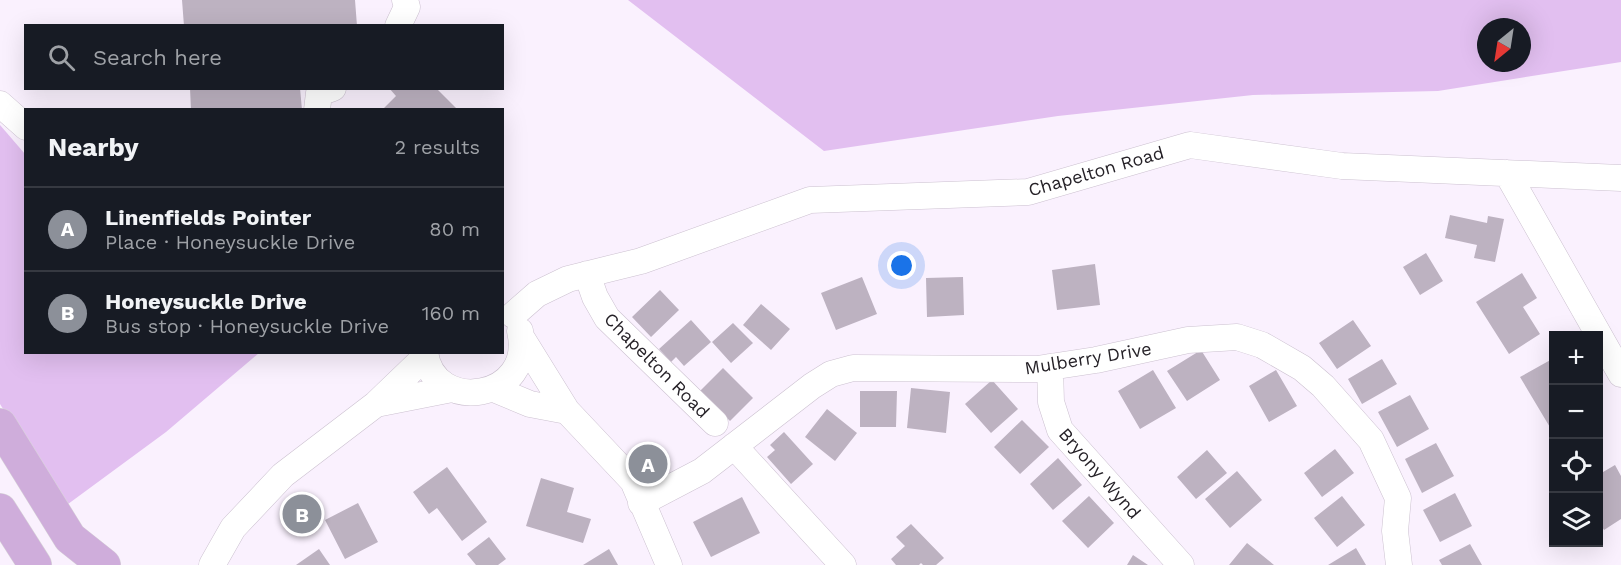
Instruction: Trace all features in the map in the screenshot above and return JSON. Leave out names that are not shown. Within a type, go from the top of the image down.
[{"type":"main road","points":[[0,426],[70,538],[105,565]]},
{"type":"main road","points":[[0,510],[34,565]]},
{"type":"street","points":[[399,24],[407,8],[405,0]]},
{"type":"street","points":[[317,108],[319,93],[327,90]]},
{"type":"street","points":[[0,104],[24,125]]},
{"type":"street","name":"Chapelton Road","points":[[508,310],[568,279],[641,261],[810,200],[1028,192],[1190,145],[1342,166],[1621,178]]},
{"type":"street","points":[[1507,173],[1621,374]]},
{"type":"street","name":"Chapelton Road","points":[[587,274],[595,297],[607,318],[715,423]]},
{"type":"street","points":[[212,565],[233,528],[283,475],[376,404],[425,355],[431,369],[440,380],[466,393],[480,393],[494,389],[507,380],[516,369],[521,355],[522,340],[519,327],[508,310]]},
{"type":"street","name":"Mulberry Drive","points":[[641,503],[702,471],[812,386],[843,370],[873,368],[1037,369],[1096,360],[1188,340],[1237,337],[1262,345],[1302,368],[1323,386],[1371,440],[1398,498],[1395,531],[1399,565]]},
{"type":"street","points":[[522,340],[567,411],[633,481],[669,565]]},
{"type":"street","name":"Bryony Wynd","points":[[1050,367],[1051,402],[1060,430],[1181,565]]},
{"type":"street","points":[[376,404],[452,388]]},
{"type":"street","points":[[494,389],[530,404],[567,411]]},
{"type":"street","points":[[734,446],[843,565]]},
{"type":"shaded area","points":[[628,0],[1621,0],[1621,62],[1438,91],[1253,95],[1058,116],[824,151]]},
{"type":"shaded area","points":[[0,125],[24,153],[24,354],[258,354],[166,432],[64,507],[0,404]]},
{"type":"building","points":[[182,0],[355,0],[357,24],[184,24]]},
{"type":"building","points":[[190,90],[300,90],[302,108],[191,108]]},
{"type":"building","points":[[391,90],[438,90],[456,108],[384,108],[396,96]]},
{"type":"building","points":[[1450,215],[1487,223],[1488,216],[1504,219],[1495,262],[1474,258],[1477,245],[1445,238]]},
{"type":"building","points":[[1426,253],[1443,281],[1420,295],[1403,267]]},
{"type":"building","points":[[1095,264],[1100,305],[1057,310],[1052,270]]},
{"type":"building","points":[[1522,273],[1537,298],[1523,307],[1540,334],[1509,354],[1476,302]]},
{"type":"building","points":[[862,277],[877,314],[836,330],[821,293]]},
{"type":"building","points":[[963,277],[964,315],[927,317],[926,278]]},
{"type":"building","points":[[660,290],[679,310],[651,337],[632,317]]},
{"type":"building","points":[[761,304],[790,329],[771,350],[743,325]]},
{"type":"building","points":[[691,320],[711,342],[684,366],[676,357],[671,362],[659,349]]},
{"type":"building","points":[[1353,320],[1371,346],[1337,369],[1319,343]]},
{"type":"building","points":[[733,323],[753,343],[731,363],[712,342]]},
{"type":"building","points":[[1201,350],[1220,380],[1187,401],[1167,371]]},
{"type":"building","points":[[1382,359],[1397,384],[1362,404],[1348,379]]},
{"type":"building","points":[[1549,361],[1549,426],[1520,377]]},
{"type":"building","points":[[723,368],[753,398],[730,421],[700,391]]},
{"type":"building","points":[[1153,370],[1176,408],[1140,429],[1118,391]]},
{"type":"building","points":[[1276,370],[1297,406],[1269,422],[1249,386]]},
{"type":"building","points":[[992,380],[1018,409],[991,433],[965,404]]},
{"type":"building","points":[[911,388],[950,392],[946,433],[907,428]]},
{"type":"building","points":[[860,391],[897,391],[896,427],[860,427]]},
{"type":"building","points":[[1410,395],[1429,429],[1397,447],[1378,412]]},
{"type":"building","points":[[827,409],[857,433],[835,461],[805,437]]},
{"type":"building","points":[[1022,420],[1049,447],[1020,474],[994,447]]},
{"type":"building","points":[[784,432],[813,464],[791,484],[767,457],[775,450],[770,445]]},
{"type":"building","points":[[1436,443],[1454,476],[1422,493],[1405,459]]},
{"type":"building","points":[[1335,449],[1354,473],[1322,497],[1304,473]]},
{"type":"building","points":[[1207,450],[1227,473],[1196,499],[1177,477]]},
{"type":"building","points":[[1058,458],[1082,485],[1053,510],[1030,484]]},
{"type":"building","points":[[1615,465],[1621,476],[1621,519],[1604,530],[1603,528],[1603,472]]},
{"type":"building","points":[[447,467],[487,522],[462,541],[437,508],[429,514],[413,492]]},
{"type":"building","points":[[1237,471],[1262,500],[1230,528],[1205,499]]},
{"type":"building","points":[[541,478],[574,488],[567,512],[591,519],[583,543],[526,526]]},
{"type":"building","points":[[1455,493],[1472,526],[1440,542],[1423,510]]},
{"type":"building","points":[[1089,496],[1114,523],[1088,548],[1062,521]]},
{"type":"building","points":[[1342,496],[1365,525],[1337,547],[1314,518]]},
{"type":"building","points":[[742,497],[760,533],[711,557],[693,522]]},
{"type":"building","points":[[358,503],[378,542],[345,559],[325,520]]},
{"type":"building","points":[[911,524],[944,558],[936,565],[921,563],[919,565],[896,565],[891,559],[905,546],[896,537]]},
{"type":"building","points":[[489,537],[506,559],[498,565],[476,565],[467,554]]},
{"type":"building","points":[[1247,543],[1274,565],[1229,565]]},
{"type":"building","points":[[1470,544],[1482,565],[1442,565],[1439,560]]},
{"type":"building","points":[[1356,548],[1366,565],[1328,565]]},
{"type":"building","points":[[319,549],[330,565],[296,565]]},
{"type":"building","points":[[609,549],[618,565],[583,565]]},
{"type":"building","points":[[1133,555],[1148,565],[1127,565]]},
{"type":"place","name":"Linenfields Pointer","points":[[648,464]]},
{"type":"place","name":"Honeysuckle Drive","points":[[302,514]]}]
